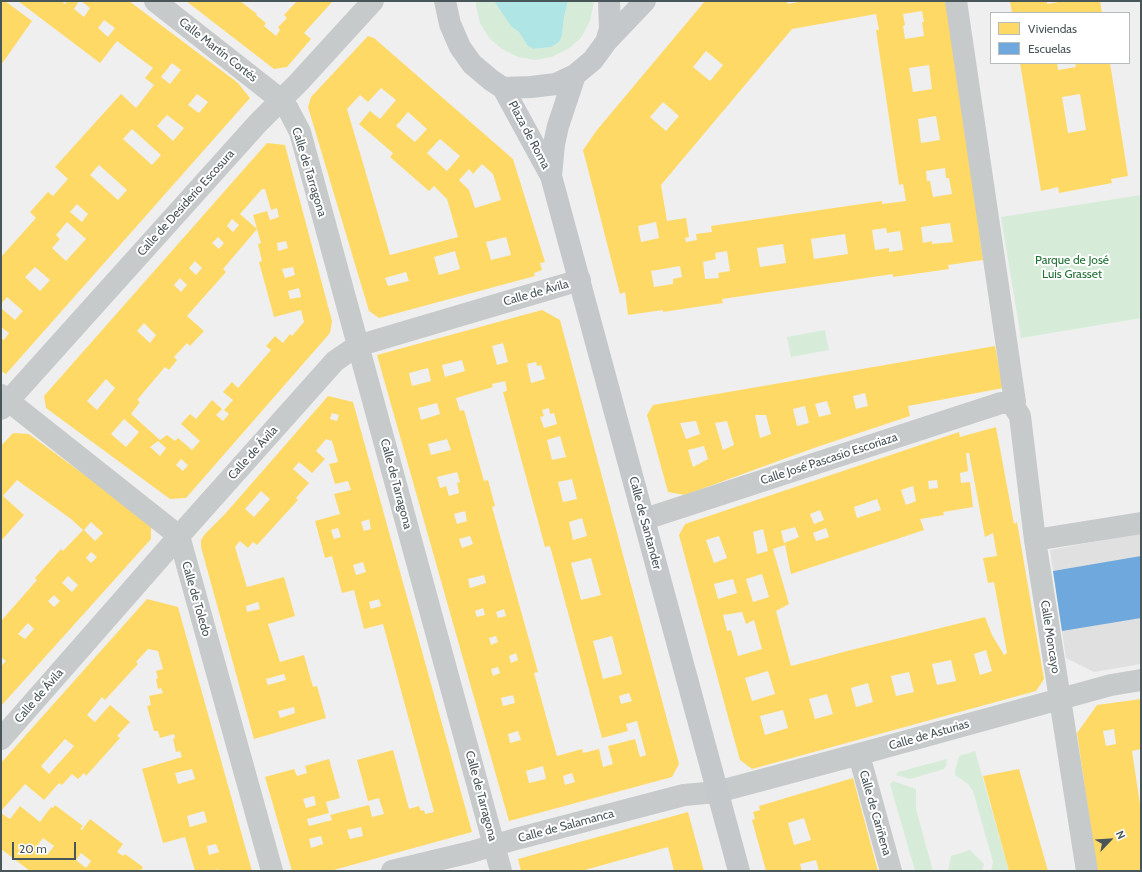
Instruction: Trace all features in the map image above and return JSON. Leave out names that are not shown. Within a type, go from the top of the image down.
[{"type":"main road","name":"Plaza de Roma","points":[[445,1],[450,24],[460,47],[472,64],[491,80],[504,88],[551,176]]},
{"type":"main road","name":"Plaza de Roma","points":[[606,42],[610,29],[609,1]]},
{"type":"main road","name":"Plaza de Roma","points":[[504,88],[526,88],[556,84],[575,76],[593,60],[606,42],[645,1]]},
{"type":"main road","name":"Plaza de Roma","points":[[551,176],[554,144],[558,126],[575,76]]},
{"type":"main road","name":"Calle de Santander","points":[[551,176],[739,871]]},
{"type":"street","name":"Calle Martín Cortés","points":[[155,1],[281,100]]},
{"type":"street","name":"Calle de Desiderio Escosura","points":[[3,402],[258,123],[373,1]]},
{"type":"street","points":[[956,1],[1015,402],[1013,405]]},
{"type":"street","name":"Calle de Tarragona","points":[[281,100],[288,109],[300,132],[501,871]]},
{"type":"street","name":"Calle de Ávila","points":[[1,739],[335,361],[357,346],[580,280]]},
{"type":"street","points":[[3,402],[179,536]]},
{"type":"street","name":"Calle José Pascasio Escoriaza","points":[[645,519],[1001,403],[1013,405]]},
{"type":"street","name":"Calle Moncayo","points":[[1013,405],[1017,409],[1020,416],[1035,540],[1087,871]]},
{"type":"street","points":[[1035,540],[1141,523]]},
{"type":"street","name":"Calle de Toledo","points":[[179,536],[272,871]]},
{"type":"street","name":"Calle de Asturias","points":[[717,792],[859,755],[1111,685],[1141,680]]},
{"type":"street","name":"Calle de Cariñena","points":[[859,755],[891,871]]},
{"type":"street","name":"Calle de Salamanca","points":[[392,871],[471,852],[684,795],[717,792]]},
{"type":"shaded area","points":[[1141,533],[1141,664],[1094,672],[1066,658],[1050,550]]},
{"type":"green space","points":[[476,1],[494,1],[513,27],[519,32],[527,45],[533,49],[551,47],[559,42],[562,36],[564,17],[568,1],[594,2],[590,21],[581,38],[568,49],[552,57],[535,60],[518,57],[502,49],[489,38],[480,23]]},
{"type":"green space","name":"Parque de José Luis Grasset","points":[[1141,195],[1141,318],[1021,338],[1001,217]]},
{"type":"green space","points":[[825,330],[829,350],[791,357],[787,337]]},
{"type":"green space","points":[[975,751],[1009,871],[991,871],[993,862],[973,791],[968,784],[955,775],[959,756]]},
{"type":"green space","points":[[947,759],[944,769],[910,779],[896,775],[898,772]]},
{"type":"green space","points":[[893,781],[916,789],[916,809],[933,871],[915,871],[890,784]]},
{"type":"green space","points":[[970,850],[984,864],[982,871],[948,871],[951,856]]},
{"type":"water","points":[[494,1],[568,1],[564,17],[562,36],[559,42],[551,47],[533,49],[527,45],[519,32],[512,27]]},
{"type":"building: Viviendas","points":[[1,1],[5,1],[32,21],[1,65]]},
{"type":"building: Viviendas","points":[[18,1],[61,1],[65,4],[67,1],[79,1],[74,9],[84,17],[90,8],[81,1],[129,1],[238,83],[250,98],[6,374],[1,371],[1,338],[4,340],[9,333],[1,327],[1,308],[15,320],[23,311],[7,297],[1,304],[1,257],[36,218],[30,212],[48,192],[53,196],[68,179],[55,167],[121,94],[136,108],[154,85],[145,78],[153,68],[117,41],[100,63]],"holes":[[[104,20],[115,28],[108,37],[98,28]],[[172,63],[181,70],[170,84],[161,77]],[[197,94],[208,102],[199,113],[188,105]],[[167,115],[184,128],[173,141],[157,126]],[[132,129],[161,155],[152,165],[123,139]],[[99,165],[127,190],[118,200],[90,175]],[[77,204],[88,214],[82,222],[70,212]],[[67,222],[86,239],[66,261],[52,248],[60,239],[56,235]],[[35,267],[50,280],[40,291],[25,277]]]},
{"type":"building: Viviendas","points":[[186,1],[240,1],[257,14],[256,15],[266,23],[264,26],[276,36],[280,30],[278,27],[287,18],[284,15],[297,1],[333,1],[304,33],[311,39],[287,67],[274,69]]},
{"type":"building: Viviendas","points":[[705,1],[787,1],[788,4],[803,1],[948,1],[983,238],[980,239],[983,260],[948,265],[949,269],[893,277],[893,274],[722,299],[723,303],[663,312],[663,310],[628,315],[625,292],[620,294],[583,150],[597,130]],"holes":[[[922,11],[924,36],[905,39],[903,26],[905,25],[903,14]],[[876,14],[879,30],[876,30],[899,185],[903,184],[906,201],[882,204],[882,201],[711,226],[712,232],[696,234],[697,240],[686,242],[685,238],[689,237],[686,218],[667,221],[661,185],[792,29]],[[706,51],[723,65],[710,81],[693,67]],[[929,65],[932,89],[913,92],[909,68]],[[663,102],[679,116],[666,131],[650,117]],[[936,116],[940,140],[921,143],[918,119]],[[945,168],[946,178],[949,178],[952,194],[933,197],[930,181],[927,181],[926,171]],[[656,222],[659,238],[641,242],[638,226]],[[950,223],[953,242],[932,244],[932,241],[923,243],[921,227]],[[886,228],[887,233],[900,231],[903,250],[889,252],[889,248],[875,250],[872,230]],[[845,234],[848,254],[814,259],[811,239]],[[783,244],[786,263],[760,267],[757,248]],[[727,251],[730,271],[718,273],[719,278],[705,279],[703,262],[716,259],[715,253]],[[680,266],[682,277],[673,279],[673,284],[654,287],[651,271]]]},
{"type":"building: Viviendas","points":[[1010,1],[1047,1],[1047,4],[1065,1],[1100,1],[1102,12],[1012,12]]},
{"type":"building: Viviendas","points":[[368,36],[374,38],[513,159],[545,262],[540,263],[542,270],[534,273],[535,276],[379,318],[369,311],[308,107],[311,97]],"holes":[[[381,88],[396,100],[380,119],[370,111],[359,124],[393,153],[390,157],[429,191],[434,186],[447,199],[458,237],[390,255],[347,109],[360,95],[368,102]],[[408,112],[427,129],[415,142],[396,126]],[[440,139],[460,156],[447,171],[427,153]],[[482,164],[493,174],[501,200],[475,208],[469,190],[459,180],[469,169],[473,174]],[[506,237],[511,255],[491,260],[486,242]],[[455,251],[460,269],[439,275],[434,257]],[[406,272],[409,281],[388,286],[385,278]]]},
{"type":"building: Viviendas","points":[[1020,64],[1057,64],[1058,70],[1076,67],[1075,64],[1110,64],[1128,176],[1111,179],[1112,183],[1059,193],[1058,187],[1041,191]],"holes":[[[1080,94],[1086,130],[1068,133],[1062,97]]]},
{"type":"building: Viviendas","points":[[267,143],[285,145],[332,321],[330,333],[186,498],[170,499],[46,408],[44,396]],"holes":[[[262,189],[265,189],[271,210],[277,208],[279,217],[270,220],[267,211],[253,215],[257,229],[240,214]],[[232,219],[239,225],[233,232],[227,226]],[[257,229],[261,243],[258,244],[262,261],[259,262],[274,317],[301,310],[304,322],[292,336],[290,334],[283,343],[275,336],[266,346],[271,350],[238,388],[232,382],[223,392],[233,400],[224,410],[229,414],[223,421],[216,415],[222,409],[212,400],[196,419],[190,414],[181,424],[200,441],[192,450],[178,438],[175,441],[167,435],[160,440],[131,414],[140,402],[137,400],[165,367],[169,370],[177,360],[174,357],[187,343],[190,346],[204,331],[187,316],[226,272],[223,269]],[[218,237],[224,243],[219,249],[212,243]],[[286,241],[288,248],[278,251],[277,243]],[[195,261],[202,268],[196,275],[189,268]],[[293,267],[295,275],[285,278],[282,269]],[[180,278],[187,285],[181,292],[174,285]],[[299,288],[301,297],[290,299],[288,291]],[[144,323],[156,335],[150,343],[137,331]],[[106,379],[115,388],[97,410],[87,401]],[[124,419],[139,432],[126,447],[111,434]],[[158,441],[166,448],[160,456],[150,447]],[[181,459],[188,465],[183,471],[176,465]]]},
{"type":"building: Viviendas","points":[[542,310],[560,320],[679,764],[672,777],[509,821],[377,355]],"holes":[[[503,343],[508,362],[497,365],[492,346]],[[462,360],[465,371],[445,377],[442,365]],[[536,362],[537,366],[541,365],[545,379],[531,383],[527,364]],[[428,368],[431,381],[412,386],[409,373]],[[505,381],[507,391],[503,392],[545,547],[550,546],[602,738],[628,731],[626,724],[637,721],[646,755],[640,757],[635,739],[608,746],[613,764],[603,767],[599,749],[583,753],[582,749],[557,756],[534,673],[538,672],[492,507],[495,506],[488,480],[484,481],[464,410],[460,411],[456,398],[493,387],[492,384]],[[437,403],[440,414],[421,420],[418,408]],[[549,408],[550,414],[554,413],[557,424],[544,428],[540,417],[544,416],[542,410]],[[560,436],[566,457],[552,460],[547,440]],[[447,439],[451,450],[431,455],[428,444]],[[457,472],[460,482],[457,483],[459,493],[449,496],[446,486],[440,488],[437,477]],[[572,479],[577,499],[563,502],[558,482]],[[465,511],[467,521],[457,524],[454,514]],[[582,518],[587,536],[573,540],[569,522]],[[470,536],[473,544],[462,548],[459,539]],[[591,558],[601,595],[581,600],[571,563]],[[484,575],[486,583],[470,588],[468,579]],[[483,608],[485,615],[477,617],[475,611]],[[504,609],[506,616],[498,618],[496,612]],[[496,636],[498,642],[491,645],[489,638]],[[612,636],[622,674],[603,679],[593,641]],[[516,653],[518,660],[511,663],[509,656]],[[498,667],[500,673],[493,676],[491,669]],[[629,693],[632,701],[621,704],[619,696]],[[513,695],[515,703],[503,706],[501,698]],[[518,731],[521,740],[510,743],[508,734]],[[543,766],[546,779],[529,783],[526,771]],[[572,773],[575,782],[565,785],[563,776]]]},
{"type":"building: Viviendas","points":[[995,346],[1003,388],[908,406],[910,416],[814,448],[685,495],[668,492],[647,415],[653,405]],"holes":[[[865,393],[868,406],[856,409],[853,396]],[[827,401],[831,414],[819,417],[815,404]],[[805,406],[809,423],[797,426],[793,409]],[[755,415],[766,415],[771,434],[760,438]],[[696,421],[700,434],[686,439],[680,423]],[[727,421],[734,445],[723,450],[715,423]],[[704,446],[708,459],[693,467],[688,450]]]},
{"type":"building: Viviendas","points":[[328,396],[353,402],[472,832],[330,871],[292,871],[265,777],[294,769],[297,776],[307,773],[305,766],[329,759],[340,798],[326,802],[329,813],[307,819],[309,826],[332,820],[330,815],[369,805],[372,817],[384,814],[379,798],[368,801],[357,760],[393,750],[409,809],[419,806],[421,811],[424,810],[425,814],[434,812],[383,624],[364,629],[354,590],[342,593],[332,556],[325,558],[315,521],[340,514],[334,494],[351,490],[348,481],[335,484],[329,464],[338,462],[332,441],[326,439],[316,451],[325,459],[312,473],[299,462],[293,469],[309,483],[296,498],[298,500],[257,545],[253,542],[248,548],[240,541],[235,547],[247,587],[284,577],[295,616],[268,624],[280,662],[304,655],[313,687],[317,686],[326,718],[254,739],[201,547],[201,540],[205,534],[225,514]],"holes":[[[332,413],[339,415],[337,421],[330,419]],[[261,491],[270,499],[254,517],[245,509]],[[369,519],[371,529],[364,531],[361,522]],[[338,528],[341,537],[334,539],[331,530]],[[363,562],[366,572],[356,575],[353,565]],[[379,599],[381,606],[371,609],[369,602]],[[258,602],[260,609],[247,612],[246,606]],[[284,674],[286,680],[268,685],[266,679]],[[294,707],[295,713],[280,718],[278,711]],[[314,796],[316,805],[306,808],[303,799]],[[361,827],[363,836],[350,839],[347,830]],[[321,836],[323,844],[311,848],[309,839]]]},
{"type":"building: Viviendas","points":[[996,427],[1014,524],[1017,522],[1044,679],[1036,691],[752,769],[740,760],[730,724],[679,535],[685,524],[959,432],[960,437]],"holes":[[[966,453],[969,453],[985,537],[993,533],[997,556],[983,558],[988,583],[994,582],[1007,653],[1004,655],[992,635],[985,617],[791,666],[776,611],[789,604],[773,549],[785,545],[791,574],[924,530],[920,519],[944,515],[943,512],[973,507],[970,482],[961,483],[960,473],[968,471]],[[937,480],[938,488],[929,489],[928,481]],[[913,486],[916,501],[906,505],[901,490]],[[877,499],[881,510],[857,518],[854,507]],[[820,510],[824,520],[814,524],[810,514]],[[795,527],[799,537],[784,543],[781,531]],[[826,528],[829,537],[816,541],[813,533]],[[763,529],[768,551],[757,554],[753,532]],[[719,536],[727,558],[714,563],[706,540]],[[762,574],[769,597],[753,602],[746,579]],[[733,579],[737,593],[718,599],[714,584]],[[742,612],[746,624],[754,620],[762,649],[738,656],[731,630],[727,631],[723,615]],[[986,650],[992,671],[980,675],[974,654]],[[951,660],[956,681],[937,685],[932,664]],[[768,671],[775,694],[752,701],[745,678]],[[909,672],[914,692],[896,696],[891,676]],[[868,683],[873,702],[856,707],[851,688]],[[827,694],[833,714],[815,719],[809,699]],[[783,710],[788,728],[765,735],[760,716]]]},
{"type":"building: Viviendas","points":[[13,433],[29,434],[151,524],[151,539],[1,706],[1,666],[6,661],[1,657],[1,621],[37,580],[35,578],[61,549],[63,551],[83,530],[71,519],[17,480],[3,496],[24,515],[1,541],[1,446]],"holes":[[[91,522],[103,533],[95,541],[84,530]],[[91,552],[97,557],[91,563],[86,558]],[[68,576],[78,585],[72,592],[62,583]],[[54,595],[60,601],[54,607],[48,601]],[[28,623],[34,629],[25,639],[18,634]]]},
{"type":"building: Viviendas","points":[[147,599],[178,607],[252,871],[219,871],[218,869],[212,871],[195,871],[185,837],[163,843],[142,769],[182,757],[180,751],[176,752],[173,739],[175,738],[174,734],[160,738],[158,731],[154,731],[147,706],[151,705],[149,696],[163,693],[161,688],[158,689],[156,679],[158,678],[156,671],[163,669],[158,651],[148,649],[136,662],[138,664],[105,700],[102,697],[87,715],[95,722],[110,705],[130,722],[117,736],[120,738],[86,776],[84,773],[78,779],[72,774],[62,785],[59,783],[44,800],[25,784],[1,811],[1,763]],"holes":[[[65,739],[74,746],[49,774],[41,766]],[[192,769],[195,779],[178,784],[175,773]],[[204,811],[207,822],[190,827],[187,816]],[[216,844],[219,852],[209,855],[207,846]]]},
{"type":"building: Viviendas","points":[[1141,699],[1141,749],[1132,751],[1141,811],[1141,871],[1097,871],[1077,733],[1097,705]],"holes":[[[1114,729],[1116,744],[1106,746],[1103,731]]]},
{"type":"building: Viviendas","points":[[1019,769],[1048,871],[1009,871],[983,776]]},
{"type":"building: Viviendas","points":[[853,778],[878,871],[819,871],[816,860],[800,864],[802,871],[766,871],[752,820],[755,819],[753,812],[760,810],[759,806]],"holes":[[[804,818],[811,840],[794,845],[788,823]]]},
{"type":"building: Viviendas","points":[[55,805],[83,826],[80,829],[82,830],[90,819],[123,844],[117,852],[123,856],[125,854],[143,867],[141,870],[142,871],[30,871],[1,849],[1,813],[10,819],[20,806],[40,822],[51,807],[53,808]],"holes":[[[43,838],[54,846],[48,854],[37,846]],[[81,853],[91,861],[86,868],[76,860]]]},
{"type":"building: Viviendas","points":[[688,812],[704,871],[674,871],[668,847],[581,871],[521,871],[518,859]]},
{"type":"building: Escuelas","points":[[1141,556],[1141,618],[1062,631],[1053,571]]}]
